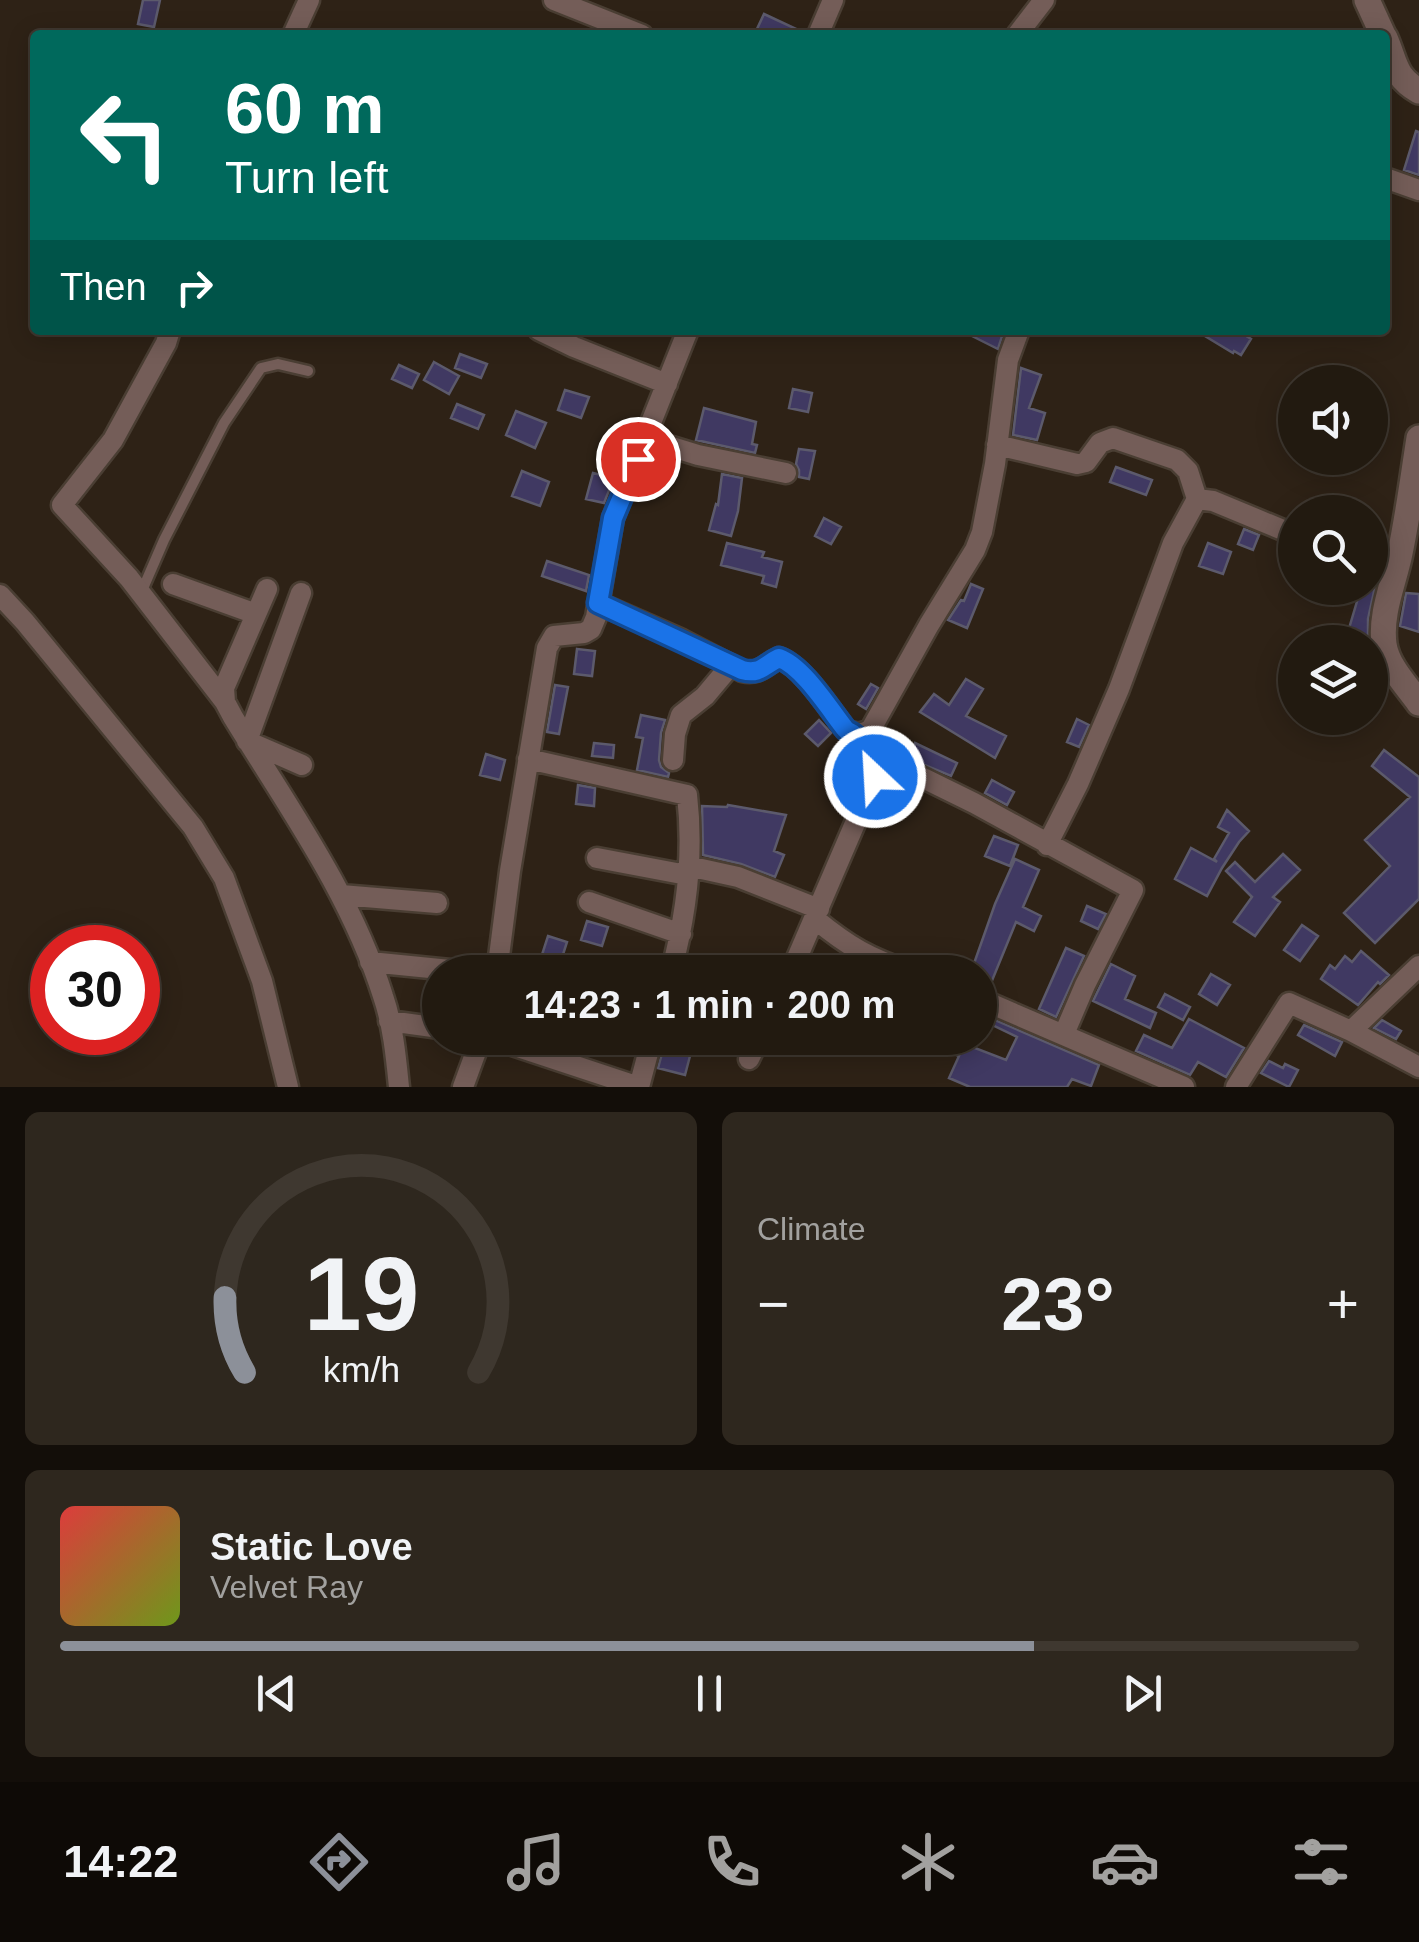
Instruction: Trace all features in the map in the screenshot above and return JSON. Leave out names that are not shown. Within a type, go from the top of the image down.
[{"type":"street","points":[[295,30],[309,0]]},
{"type":"street","points":[[554,0],[629,30]]},
{"type":"street","points":[[820,30],[833,0]]},
{"type":"street","points":[[1022,30],[1044,0]]},
{"type":"street","points":[[1367,0],[1381,30]]},
{"type":"street","points":[[1390,53],[1398,75],[1419,91]]},
{"type":"street","points":[[1390,180],[1419,190]]},
{"type":"street","points":[[168,335],[113,440],[62,505],[141,594],[226,702],[341,894],[384,997],[399,1087]]},
{"type":"street","points":[[549,335],[667,384]]},
{"type":"street","points":[[499,955],[549,640],[591,629],[613,518],[686,335]]},
{"type":"street","points":[[598,603],[752,673],[779,658],[788,661],[846,730],[865,733],[871,729],[975,550],[986,515],[1008,360],[1016,335]]},
{"type":"street","points":[[997,446],[1077,464],[1086,462],[1100,443],[1113,438],[1177,460],[1188,471],[1197,499],[1173,543],[1118,689],[1048,845]]},
{"type":"street","points":[[1419,438],[1397,566],[1385,607],[1384,648],[1419,704]]},
{"type":"street","points":[[646,439],[786,474]]},
{"type":"street","points":[[1197,499],[1212,501],[1278,528]]},
{"type":"street","points":[[1388,565],[1397,566]]},
{"type":"street","points":[[173,584],[256,614]]},
{"type":"street","points":[[226,702],[224,688],[267,589]]},
{"type":"street","points":[[248,740],[301,593]]},
{"type":"street","points":[[0,595],[192,827],[224,878],[262,981],[288,1087]]},
{"type":"street","points":[[673,760],[674,734],[681,715],[705,696],[730,664]]},
{"type":"street","points":[[799,955],[875,777],[874,762],[856,734]]},
{"type":"street","points":[[248,740],[302,765]]},
{"type":"street","points":[[528,759],[688,796],[688,871],[675,955]]},
{"type":"street","points":[[874,762],[896,767],[974,802],[1133,890],[1064,1034]]},
{"type":"street","points":[[596,858],[738,877],[817,914],[846,944],[865,955]]},
{"type":"street","points":[[341,894],[437,903]]},
{"type":"street","points":[[589,902],[681,934]]},
{"type":"street","points":[[370,962],[422,967]]},
{"type":"street","points":[[1352,1031],[1419,966]]},
{"type":"street","points":[[1236,1087],[1289,1003],[1419,1067]]},
{"type":"street","points":[[997,1006],[1184,1087]]},
{"type":"street","points":[[389,1021],[422,1026]]},
{"type":"street","points":[[462,1087],[474,1055]]},
{"type":"street","points":[[542,1055],[639,1087],[647,1055]]},
{"type":"street","points":[[748,1059],[750,1055]]},
{"type":"lane","points":[[141,594],[224,423],[261,368],[278,364],[308,371]]},
{"type":"building","points":[[143,0],[160,0],[154,27],[138,24]]},
{"type":"building","points":[[764,14],[799,30],[759,30]]},
{"type":"building","points":[[1416,131],[1419,132],[1419,175],[1404,170]]},
{"type":"building","points":[[970,335],[1002,335],[998,349]]},
{"type":"building","points":[[1203,335],[1245,335],[1251,339],[1241,355]]},
{"type":"building","points":[[460,354],[487,364],[481,378],[455,368]]},
{"type":"building","points":[[434,362],[459,376],[449,394],[424,380]]},
{"type":"building","points":[[399,365],[419,374],[412,388],[392,379]]},
{"type":"building","points":[[1021,368],[1041,375],[1029,408],[1045,413],[1037,440],[1013,435]]},
{"type":"building","points":[[793,389],[812,393],[808,412],[789,408]]},
{"type":"building","points":[[565,390],[589,397],[581,418],[558,410]]},
{"type":"building","points":[[457,404],[484,415],[478,429],[451,418]]},
{"type":"building","points":[[704,408],[756,422],[752,444],[757,445],[755,453],[696,440]]},
{"type":"building","points":[[516,411],[546,423],[535,448],[506,435]]},
{"type":"building","points":[[799,449],[815,451],[809,479],[799,477]]},
{"type":"building","points":[[1116,467],[1152,480],[1146,495],[1110,482]]},
{"type":"building","points":[[522,471],[549,482],[540,506],[512,496]]},
{"type":"building","points":[[593,473],[614,478],[604,503],[586,499]]},
{"type":"building","points":[[722,474],[742,478],[731,536],[709,530],[718,505]]},
{"type":"building","points":[[824,518],[841,527],[831,544],[815,536]]},
{"type":"building","points":[[1244,529],[1259,535],[1253,550],[1238,544]]},
{"type":"building","points":[[727,543],[764,552],[762,557],[782,562],[776,587],[762,583],[764,576],[721,565]]},
{"type":"building","points":[[1208,543],[1231,552],[1223,574],[1199,566]]},
{"type":"building","points":[[547,561],[589,575],[586,591],[542,576]]},
{"type":"building","points":[[971,584],[983,589],[967,628],[948,620],[964,601]]},
{"type":"building","points":[[1406,593],[1419,594],[1419,632],[1400,626]]},
{"type":"building","points":[[1356,605],[1371,605],[1368,625],[1350,625]]},
{"type":"building","points":[[577,649],[595,651],[592,676],[574,674]]},
{"type":"building","points":[[966,679],[983,689],[966,716],[1006,736],[995,758],[920,712],[934,694],[949,705]]},
{"type":"building","points":[[871,684],[878,688],[866,709],[858,704]]},
{"type":"building","points":[[555,685],[568,687],[559,734],[547,732]]},
{"type":"building","points":[[641,715],[665,720],[659,760],[668,777],[637,770],[643,738],[636,737]]},
{"type":"building","points":[[1077,719],[1089,725],[1079,747],[1067,742]]},
{"type":"building","points":[[819,720],[831,733],[818,746],[805,734]]},
{"type":"building","points":[[594,743],[614,745],[613,758],[592,756]]},
{"type":"building","points":[[915,743],[957,763],[951,776],[908,758]]},
{"type":"building","points":[[1384,750],[1419,777],[1419,899],[1375,943],[1344,913],[1390,866],[1365,840],[1410,797],[1372,766]]},
{"type":"building","points":[[486,754],[505,760],[500,780],[480,775]]},
{"type":"building","points":[[844,755],[856,767],[848,776],[835,764]]},
{"type":"building","points":[[992,780],[1014,792],[1007,805],[985,793]]},
{"type":"building","points":[[578,785],[595,788],[594,806],[576,804]]},
{"type":"building","points":[[728,805],[786,815],[774,851],[784,855],[775,877],[703,855],[702,806]]},
{"type":"building","points":[[1227,810],[1249,831],[1207,896],[1175,879],[1191,848],[1217,862],[1214,859],[1229,833],[1218,827]]},
{"type":"building","points":[[994,836],[1018,845],[1010,866],[985,856]]},
{"type":"building","points":[[1283,854],[1300,870],[1273,897],[1280,902],[1255,936],[1234,922],[1252,897],[1226,871],[1235,862],[1255,882]]},
{"type":"building","points":[[1015,859],[1039,870],[1023,907],[1041,916],[1034,931],[1016,922],[997,968],[997,955],[977,955]]},
{"type":"building","points":[[1087,906],[1106,914],[1098,929],[1081,921]]},
{"type":"building","points":[[587,921],[608,927],[602,946],[581,940]]},
{"type":"building","points":[[1302,925],[1318,936],[1300,961],[1284,950]]},
{"type":"building","points":[[548,936],[567,942],[563,955],[542,955]]},
{"type":"building","points":[[1066,948],[1084,956],[1056,1017],[1039,1009]]},
{"type":"building","points":[[1361,951],[1389,975],[1358,1005],[1321,979],[1330,965],[1335,969],[1345,956],[1352,962]]},
{"type":"building","points":[[1111,964],[1135,976],[1125,999],[1156,1013],[1150,1028],[1093,1001]]},
{"type":"building","points":[[1211,974],[1230,985],[1217,1005],[1199,994]]},
{"type":"building","points":[[1165,994],[1190,1007],[1183,1020],[1158,1007]]},
{"type":"building","points":[[1189,1019],[1244,1048],[1226,1077],[1198,1062],[1190,1075],[1136,1051],[1144,1035],[1172,1048]]},
{"type":"building","points":[[1382,1020],[1401,1031],[1396,1039],[1374,1028]]},
{"type":"building","points":[[997,1021],[1099,1065],[1091,1086],[1072,1079],[1067,1087],[970,1087],[949,1078],[957,1055],[993,1055],[1006,1060],[1017,1037],[997,1027]]},
{"type":"building","points":[[1304,1025],[1342,1042],[1335,1056],[1298,1035]]},
{"type":"building","points":[[662,1055],[690,1056],[685,1075],[658,1068]]},
{"type":"building","points":[[1269,1061],[1298,1070],[1289,1087],[1261,1073]]},
{"type":"route","points":[[638,459],[609,532],[598,603],[742,670],[752,673],[779,658],[788,661],[846,730],[856,734],[874,762],[875,777]]}]
